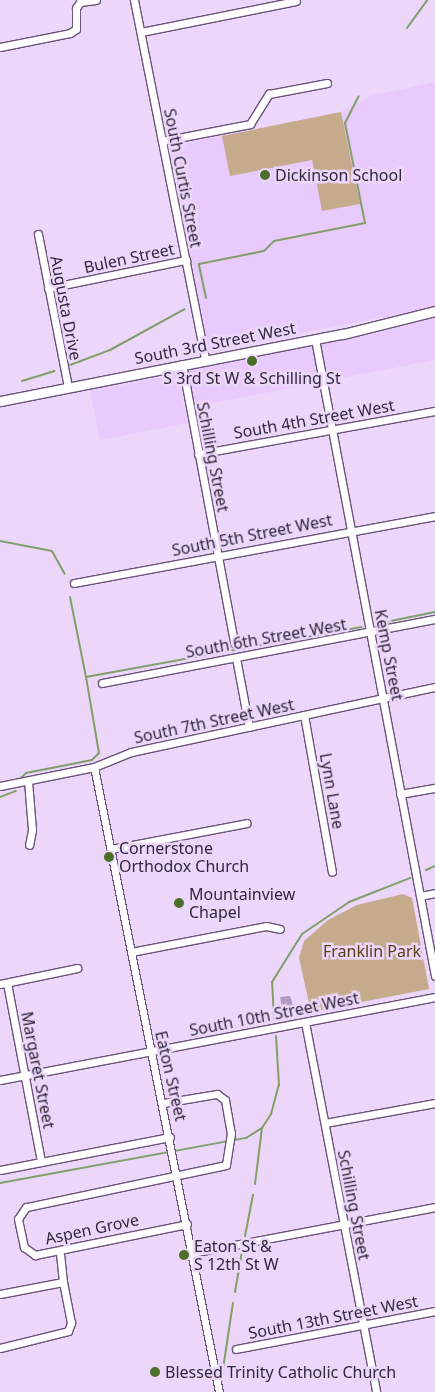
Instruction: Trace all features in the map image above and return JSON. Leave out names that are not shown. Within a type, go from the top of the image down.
[{"type":"main road","name":"South 3rd Street West","points":[[0,401],[315,339],[435,311]]},
{"type":"street","points":[[0,47],[70,33],[76,29],[76,8],[80,2],[96,0]]},
{"type":"street","name":"South Curtis Street","points":[[134,0],[205,360]]},
{"type":"street","points":[[140,32],[296,2]]},
{"type":"street","points":[[162,141],[250,124],[269,94],[327,83]]},
{"type":"street","name":"Augusta Drive","points":[[38,234],[68,387]]},
{"type":"street","name":"Bulen Street","points":[[48,288],[186,260]]},
{"type":"street","name":"Kemp Street","points":[[315,339],[435,976]]},
{"type":"street","name":"Schilling Street","points":[[182,364],[234,642]]},
{"type":"street","name":"South 4th Street West","points":[[198,454],[435,411]]},
{"type":"street","name":"South 5th Street West","points":[[74,583],[435,516]]},
{"type":"street","name":"South 6th Street West","points":[[102,683],[371,633],[435,619]]},
{"type":"street","points":[[236,658],[249,727]]},
{"type":"street","name":"South 7th Street West","points":[[0,786],[94,767],[131,752],[435,688]]},
{"type":"street","name":"Lynn Lane","points":[[304,715],[332,872]]},
{"type":"street","name":"Eaton Street","points":[[94,767],[150,1050],[170,1136],[219,1392]]},
{"type":"street","points":[[28,780],[32,830],[29,845]]},
{"type":"street","points":[[400,794],[435,788]]},
{"type":"street","points":[[111,849],[246,824]]},
{"type":"street","points":[[420,896],[435,893]]},
{"type":"street","points":[[131,952],[266,926],[280,929]]},
{"type":"street","points":[[4,984],[77,968]]},
{"type":"street","name":"Margaret Street","points":[[4,984],[25,1075],[41,1162]]},
{"type":"street","name":"South 10th Street West","points":[[0,1080],[150,1050],[435,998]]},
{"type":"street","name":"Schilling Street","points":[[305,1022],[376,1392]]},
{"type":"street","name":"Aspen Grove","points":[[163,1103],[217,1094],[227,1104],[231,1133],[226,1165],[26,1207],[18,1219],[24,1247],[35,1255],[187,1224]]},
{"type":"street","points":[[326,1124],[435,1103]]},
{"type":"street","points":[[0,1170],[170,1136]]},
{"type":"street","points":[[192,1253],[435,1207]]},
{"type":"street","points":[[0,1348],[68,1331],[72,1322],[63,1282],[60,1255]]},
{"type":"street","points":[[0,1294],[63,1282]]},
{"type":"street","name":"South 13th Street West","points":[[236,1349],[435,1311]]},
{"type":"shaded area","points":[[435,82],[435,307],[209,351],[170,146],[341,112],[370,96]]},
{"type":"shaded area","points":[[435,318],[435,360],[192,407],[187,371],[379,333]]},
{"type":"shaded area","points":[[174,375],[179,381],[187,423],[100,440],[90,391]]},
{"type":"green space","points":[[341,112],[360,204],[322,211],[312,160],[230,176],[222,136]]},
{"type":"green space","name":"Franklin Park","points":[[403,894],[412,898],[429,989],[311,1012],[299,958],[304,941],[328,920],[357,905]]},
{"type":"building","points":[[290,996],[295,1011],[283,1013],[280,997]]},
{"type":"waterway","points":[[407,28],[427,0]]},
{"type":"waterway","points":[[206,298],[199,264],[264,251],[274,241],[365,223],[345,123],[359,96]]},
{"type":"waterway","points":[[70,365],[110,350],[185,309]]},
{"type":"waterway","points":[[22,381],[54,371]]},
{"type":"waterway","points":[[0,541],[52,551],[65,574]]},
{"type":"waterway","points":[[70,597],[86,677]]},
{"type":"waterway","points":[[376,624],[435,612]]},
{"type":"waterway","points":[[20,779],[26,773],[92,760],[99,753],[86,677],[362,627]]},
{"type":"waterway","points":[[0,797],[16,791]]},
{"type":"waterway","points":[[426,870],[435,866]]},
{"type":"waterway","points":[[274,1018],[272,982],[302,934],[349,902],[410,878]]},
{"type":"waterway","points":[[0,1183],[246,1138],[262,1128],[271,1114],[279,1085],[276,1036]]},
{"type":"waterway","points":[[255,1184],[262,1128]]},
{"type":"waterway","points":[[245,1236],[253,1195]]},
{"type":"waterway","points":[[235,1292],[242,1251]]},
{"type":"waterway","points":[[221,1382],[233,1303]]},
{"type":"place","name":"Dickinson School","points":[[265,175]]},
{"type":"place","name":"S 3rd St W & Schilling St","points":[[252,361]]},
{"type":"place","name":"Cornerstone Orthodox Church","points":[[109,857]]},
{"type":"place","name":"Mountainview Chapel","points":[[179,903]]},
{"type":"place","name":"Eaton St & S 12th St W","points":[[184,1255]]},
{"type":"place","name":"Blessed Trinity Catholic Church","points":[[155,1372]]}]
